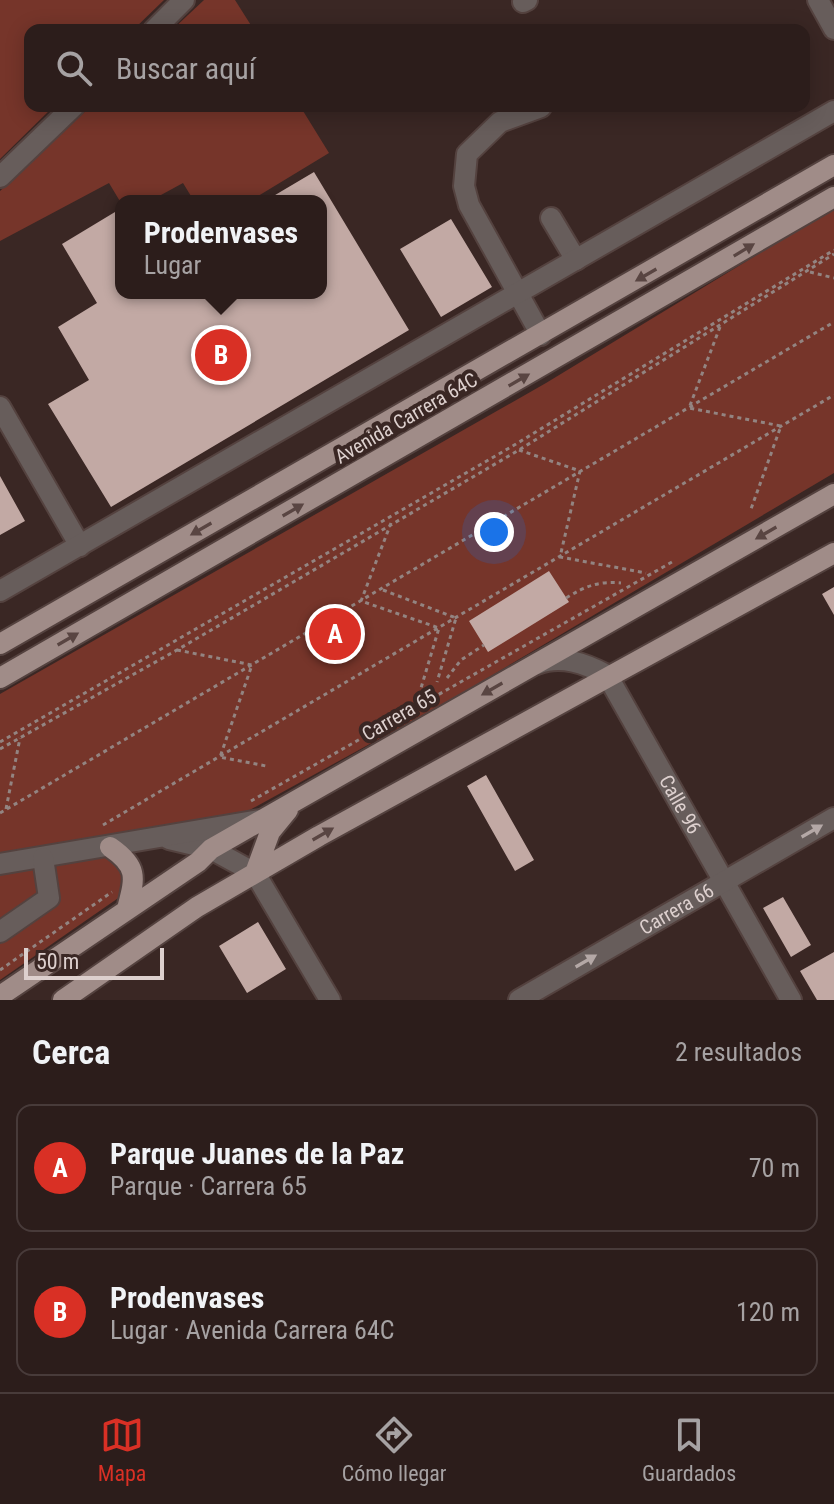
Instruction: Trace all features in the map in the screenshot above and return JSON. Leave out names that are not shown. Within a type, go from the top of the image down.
[{"type":"main road","name":"Avenida Carrera 64C","points":[[0,644],[834,165]]},
{"type":"main road","name":"Avenida Carrera 64C","points":[[0,678],[834,197]]},
{"type":"main road","name":"Carrera 65","points":[[0,996],[198,862],[211,849],[834,494]]},
{"type":"main road","points":[[63,1000],[197,907],[255,873],[607,675],[834,553]]},
{"type":"main road","points":[[255,873],[270,832],[296,801]]},
{"type":"main road","points":[[110,847],[125,857],[133,873],[127,909]]},
{"type":"street","points":[[160,24],[184,0]]},
{"type":"street","points":[[818,0],[834,29]]},
{"type":"street","points":[[0,591],[834,111]]},
{"type":"street","points":[[0,177],[68,112]]},
{"type":"street","points":[[527,112],[500,122],[467,154],[464,186],[469,205],[541,335]]},
{"type":"street","points":[[551,218],[576,260]]},
{"type":"street","points":[[0,407],[80,546]]},
{"type":"street","points":[[533,665],[546,660],[575,661],[607,675]]},
{"type":"street","name":"Calle 96","points":[[607,675],[791,1000]]},
{"type":"street","name":"Carrera 66","points":[[519,1000],[834,818]]},
{"type":"street","points":[[0,864],[262,820]]},
{"type":"street","points":[[161,838],[211,849],[255,873],[330,1000]]},
{"type":"street","points":[[0,932],[49,898],[43,858]]},
{"type":"path","points":[[0,749],[177,650],[519,450],[810,272],[834,252]]},
{"type":"path","points":[[0,743],[516,444],[834,252]]},
{"type":"path","points":[[810,272],[834,278]]},
{"type":"path","points":[[0,813],[834,322]]},
{"type":"path","points":[[689,408],[720,326]]},
{"type":"path","points":[[92,832],[834,395]]},
{"type":"path","points":[[689,408],[781,426]]},
{"type":"path","points":[[751,509],[781,426]]},
{"type":"path","points":[[519,450],[580,471]]},
{"type":"path","points":[[560,557],[580,471]]},
{"type":"path","points":[[361,601],[391,523]]},
{"type":"path","points":[[560,557],[646,573]]},
{"type":"path","points":[[246,804],[673,562]]},
{"type":"path","points":[[566,598],[587,585],[602,581],[621,583]]},
{"type":"path","points":[[381,589],[456,618]]},
{"type":"path","points":[[361,601],[439,628]]},
{"type":"path","points":[[437,682],[456,618]]},
{"type":"path","points":[[421,688],[439,628]]},
{"type":"path","points":[[447,678],[461,660],[484,645]]},
{"type":"path","points":[[177,650],[252,665]]},
{"type":"path","points":[[220,757],[252,665]]},
{"type":"path","points":[[0,743],[20,738]]},
{"type":"path","points":[[6,809],[20,738]]},
{"type":"path","points":[[220,757],[266,766]]},
{"type":"path","points":[[0,970],[116,889]]},
{"type":"shaded area","points":[[0,0],[164,0],[139,24],[24,24],[24,112],[48,112],[0,159]]},
{"type":"shaded area","points":[[204,0],[235,0],[250,24],[178,24]]},
{"type":"shaded area","points":[[85,112],[304,112],[329,153],[260,195],[190,195],[183,183],[161,195],[116,195],[109,183],[0,241],[0,191]]},
{"type":"shaded area","points":[[834,208],[834,473],[457,696],[248,811],[116,838],[127,892],[0,980],[0,694],[546,383]]},
{"type":"building","points":[[314,172],[409,330],[111,507],[48,404],[89,380],[58,327],[97,303],[62,244],[115,212],[115,299],[327,299],[327,195],[275,195]]},
{"type":"building","points":[[451,219],[492,287],[441,317],[400,249]]},
{"type":"building","points":[[0,476],[25,521],[0,535]]},
{"type":"building","points":[[549,571],[569,602],[488,652],[469,621]]},
{"type":"building","points":[[834,587],[834,615],[822,594]]},
{"type":"building","points":[[486,775],[534,860],[515,871],[467,786]]},
{"type":"building","points":[[783,897],[811,945],[791,957],[763,908]]},
{"type":"building","points":[[258,922],[286,969],[247,993],[219,946]]},
{"type":"building","points":[[834,952],[834,1000],[817,1000],[800,971]]},
{"type":"place","name":"Prodenvases","points":[[221,355]]},
{"type":"place","name":"Parque Juanes de la Paz","points":[[335,634]]}]
